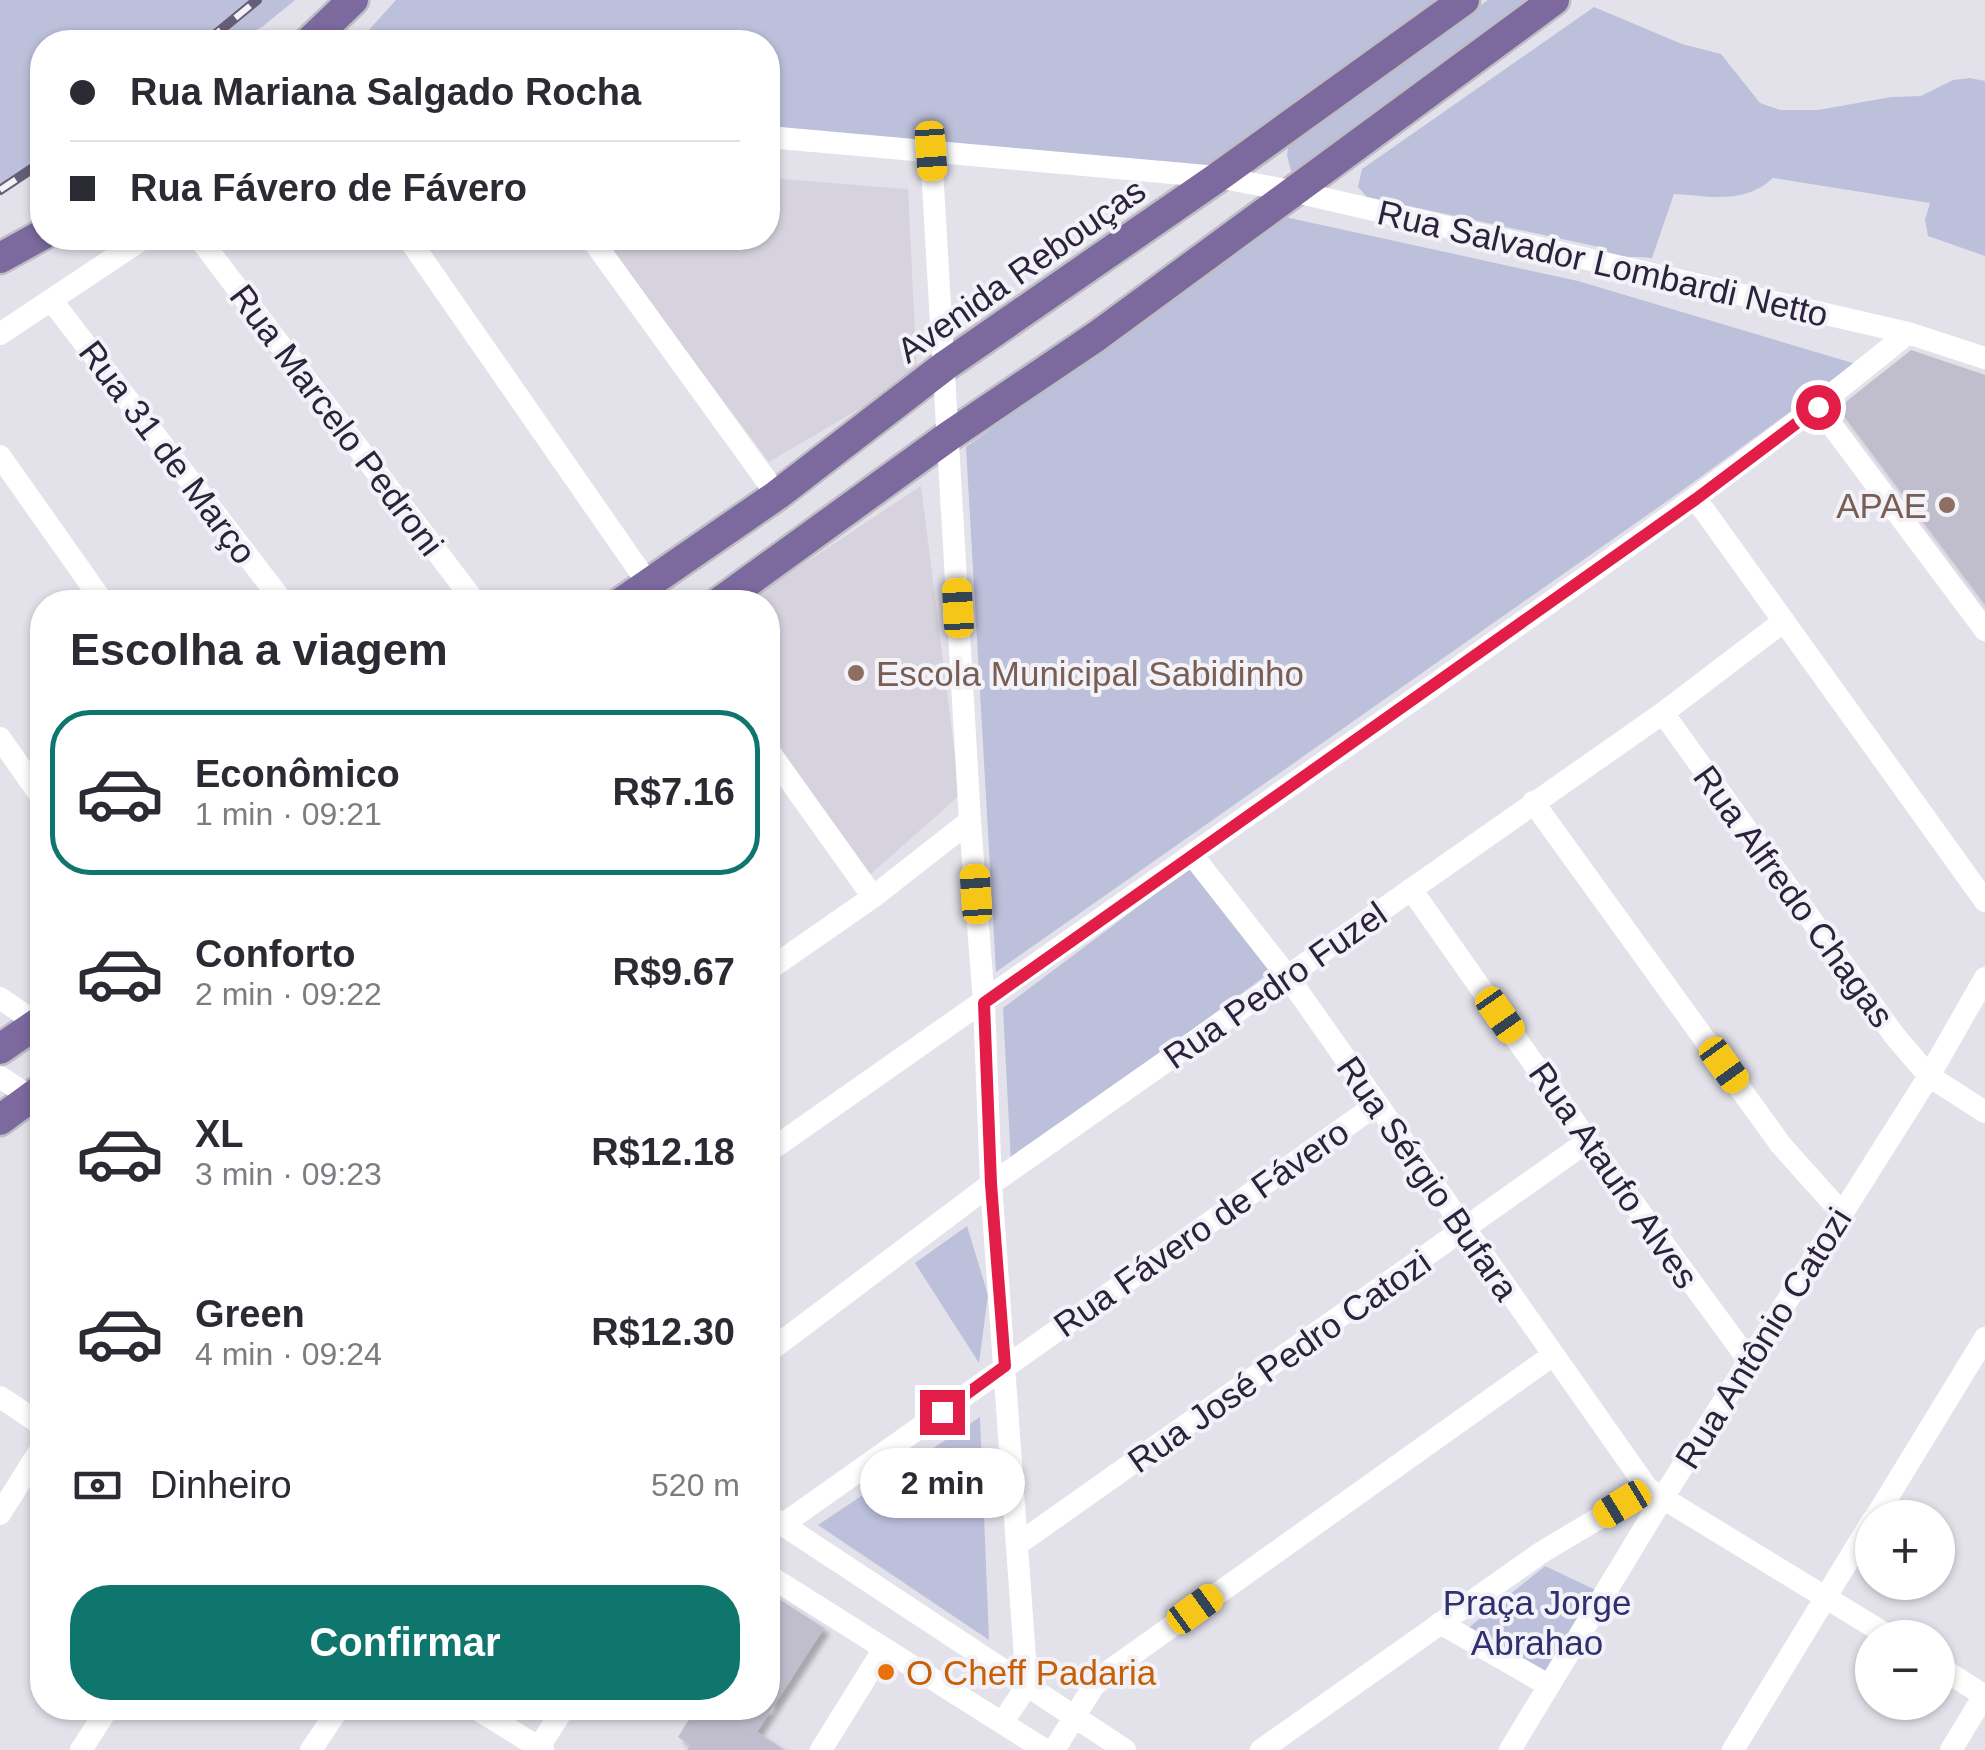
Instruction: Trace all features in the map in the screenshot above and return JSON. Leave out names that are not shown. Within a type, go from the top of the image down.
[{"type":"main road","points":[[322,30],[354,0]]},
{"type":"main road","name":"Avenida Rebouças","points":[[658,590],[946,365],[1464,0]]},
{"type":"main road","points":[[737,590],[949,436],[1097,336],[1554,0]]},
{"type":"main road","points":[[0,258],[30,242]]},
{"type":"main road","points":[[0,1050],[30,1030]]},
{"type":"main road","points":[[0,1120],[30,1102]]},
{"type":"street","name":"Rua Salvador Lombardi Netto","points":[[780,138],[1218,177],[1908,333],[1985,358]]},
{"type":"street","points":[[931,151],[984,1003],[991,1184],[1028,1686],[1002,1723]]},
{"type":"street","points":[[0,334],[126,250]]},
{"type":"street","name":"Rua Marcelo Pedroni","points":[[208,250],[465,590]]},
{"type":"street","points":[[416,250],[652,590]]},
{"type":"street","points":[[600,250],[776,495]]},
{"type":"street","name":"Rua 31 de Março","points":[[52,301],[274,590]]},
{"type":"street","points":[[780,1144],[1696,499],[1908,333]]},
{"type":"street","points":[[1818,407],[1985,630]]},
{"type":"street","points":[[0,456],[95,590]]},
{"type":"street","points":[[1696,499],[1985,902]]},
{"type":"street","name":"Rua Pedro Fuzel","points":[[780,1343],[991,1184],[1663,713],[1784,621]]},
{"type":"street","name":"Rua Alfredo Chagas","points":[[1663,713],[1860,990],[1929,1076],[1985,1112]]},
{"type":"street","points":[[0,738],[30,781]]},
{"type":"street","points":[[780,767],[873,897]]},
{"type":"street","points":[[1533,802],[1782,1145],[1841,1212]]},
{"type":"street","points":[[780,962],[873,897],[970,820]]},
{"type":"street","name":"Rua Sérgio Bufara","points":[[1193,856],[1288,978],[1552,1355],[1655,1494]]},
{"type":"street","name":"Rua Ataufo Alves","points":[[1412,889],[1588,1141],[1750,1362]]},
{"type":"street","name":"Rua Antônio Catozi","points":[[1510,1750],[1655,1494],[1750,1362],[1929,1076],[1985,978]]},
{"type":"street","points":[[0,998],[30,1016]]},
{"type":"street","points":[[0,1077],[30,1092]]},
{"type":"street","name":"Rua Fávero de Fávero","points":[[780,1517],[1005,1366],[1376,1105]]},
{"type":"street","name":"Rua José Pedro Catozi","points":[[1018,1544],[1588,1141]]},
{"type":"street","points":[[1886,1500],[1985,1338]]},
{"type":"street","points":[[1054,1750],[1093,1686],[1120,1663],[1552,1355]]},
{"type":"street","points":[[0,1397],[30,1417]]},
{"type":"street","points":[[0,1514],[30,1467]]},
{"type":"street","points":[[1261,1750],[1542,1552],[1655,1494],[1864,1620]]},
{"type":"street","points":[[780,1523],[1125,1750]]},
{"type":"street","points":[[1733,1750],[1855,1550]]},
{"type":"street","points":[[780,1584],[1045,1750]]},
{"type":"street","points":[[1440,1623],[1548,1686]]},
{"type":"street","points":[[821,1750],[883,1650]]},
{"type":"street","points":[[1950,1750],[1985,1695],[1955,1676]]},
{"type":"street","points":[[81,1750],[100,1720]]},
{"type":"street","points":[[312,1750],[331,1720]]},
{"type":"street","points":[[494,1720],[539,1749],[557,1720]]},
{"type":"shaded area","points":[[780,179],[908,189],[917,375],[769,462],[610,250],[780,250]]},
{"type":"shaded area","name":"Escola Municipal Sabidinho","points":[[921,486],[960,795],[864,880],[780,761],[780,590],[764,590]]},
{"type":"green space","points":[[0,0],[295,0],[257,30],[30,30],[30,173],[0,191]]},
{"type":"green space","points":[[396,0],[1456,0],[1203,182],[780,132],[780,30],[369,30]]},
{"type":"green space","points":[[1488,0],[1538,0],[1306,168],[1291,171],[1289,142]]},
{"type":"green space","points":[[1594,7],[1682,44],[1721,54],[1760,103],[1780,110],[1818,110],[1891,97],[1921,96],[1953,80],[1985,81],[1985,256],[1928,236],[1925,220],[1930,203],[1773,178],[1762,187],[1738,195],[1674,194],[1652,258],[1619,256],[1599,247],[1367,197],[1358,187],[1362,169]]},
{"type":"green space","points":[[1285,217],[1578,281],[1856,364],[996,972],[966,447]]},
{"type":"green space","points":[[1191,867],[1276,968],[1011,1163],[1003,1008]]},
{"type":"green space","points":[[967,1226],[988,1295],[979,1363],[915,1263]]},
{"type":"green space","points":[[980,1417],[989,1640],[818,1525]]},
{"type":"green space","name":"Praça Jorge Abrahao","points":[[1545,1566],[1602,1593],[1553,1675],[1467,1629]]},
{"type":"building","name":"APAE","points":[[1911,350],[1985,375],[1985,605],[1838,408]]},
{"type":"building","points":[[780,1600],[824,1628],[780,1696]]},
{"type":"building","points":[[689,1720],[765,1720],[757,1732],[785,1750],[687,1750],[690,1745],[678,1737]]},
{"type":"railway","points":[[221,30],[257,0]]},
{"type":"railway","points":[[0,190],[30,170]]},
{"type":"place","name":"APAE","points":[[1947,505]]},
{"type":"place","name":"Escola Municipal Sabidinho","points":[[856,673]]},
{"type":"place","name":"O Cheff Padaria","points":[[886,1672]]},
{"type":"route","points":[[942,1412],[1005,1366],[991,1184],[984,1003],[1696,499],[1818,407]]}]
